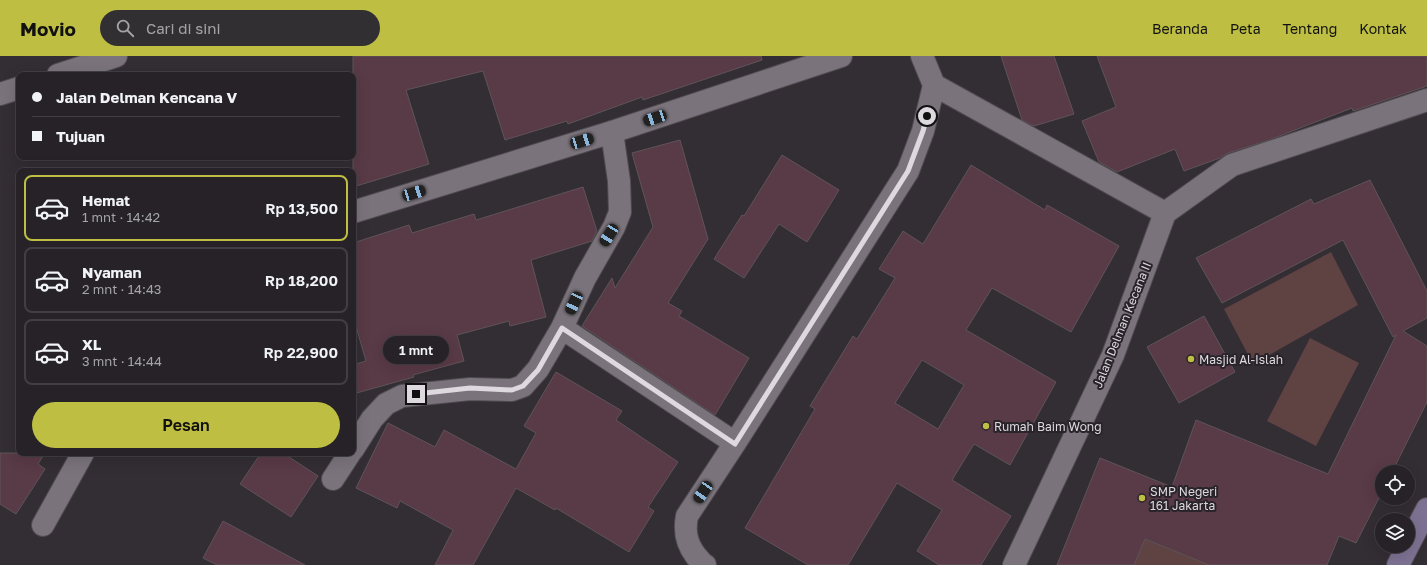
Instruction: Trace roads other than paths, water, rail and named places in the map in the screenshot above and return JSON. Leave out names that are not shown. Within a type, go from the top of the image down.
[{"type":"street","points":[[67,72],[116,56]]},
{"type":"street","points":[[356,211],[612,132],[841,56]]},
{"type":"street","points":[[705,565],[702,564],[691,550],[686,537],[685,526],[687,516],[735,444],[908,171],[923,131],[934,85],[922,56]]},
{"type":"street","points":[[934,85],[1165,213],[1232,165],[1427,100]]},
{"type":"street","points":[[0,94],[16,89]]},
{"type":"street","points":[[356,443],[372,419],[386,404],[402,396],[470,388],[512,390],[523,386],[538,370],[562,328],[585,278],[614,227],[620,212],[620,181],[612,132]]},
{"type":"street","name":"Jalan Delman Kecana II","points":[[1014,565],[1113,355],[1165,213]]},
{"type":"street","points":[[562,328],[735,444]]},
{"type":"street","points":[[43,525],[81,456]]},
{"type":"street","points":[[334,478],[348,456]]},
{"type":"street","points":[[1398,565],[1427,509]]},
{"type":"place","name":"Masjid Al-Islah","points":[[1191,359]]},
{"type":"place","name":"Rumah Baim Wong","points":[[986,426]]},
{"type":"place","name":"SMP Negeri 161 Jakarta","points":[[1142,498]]}]
